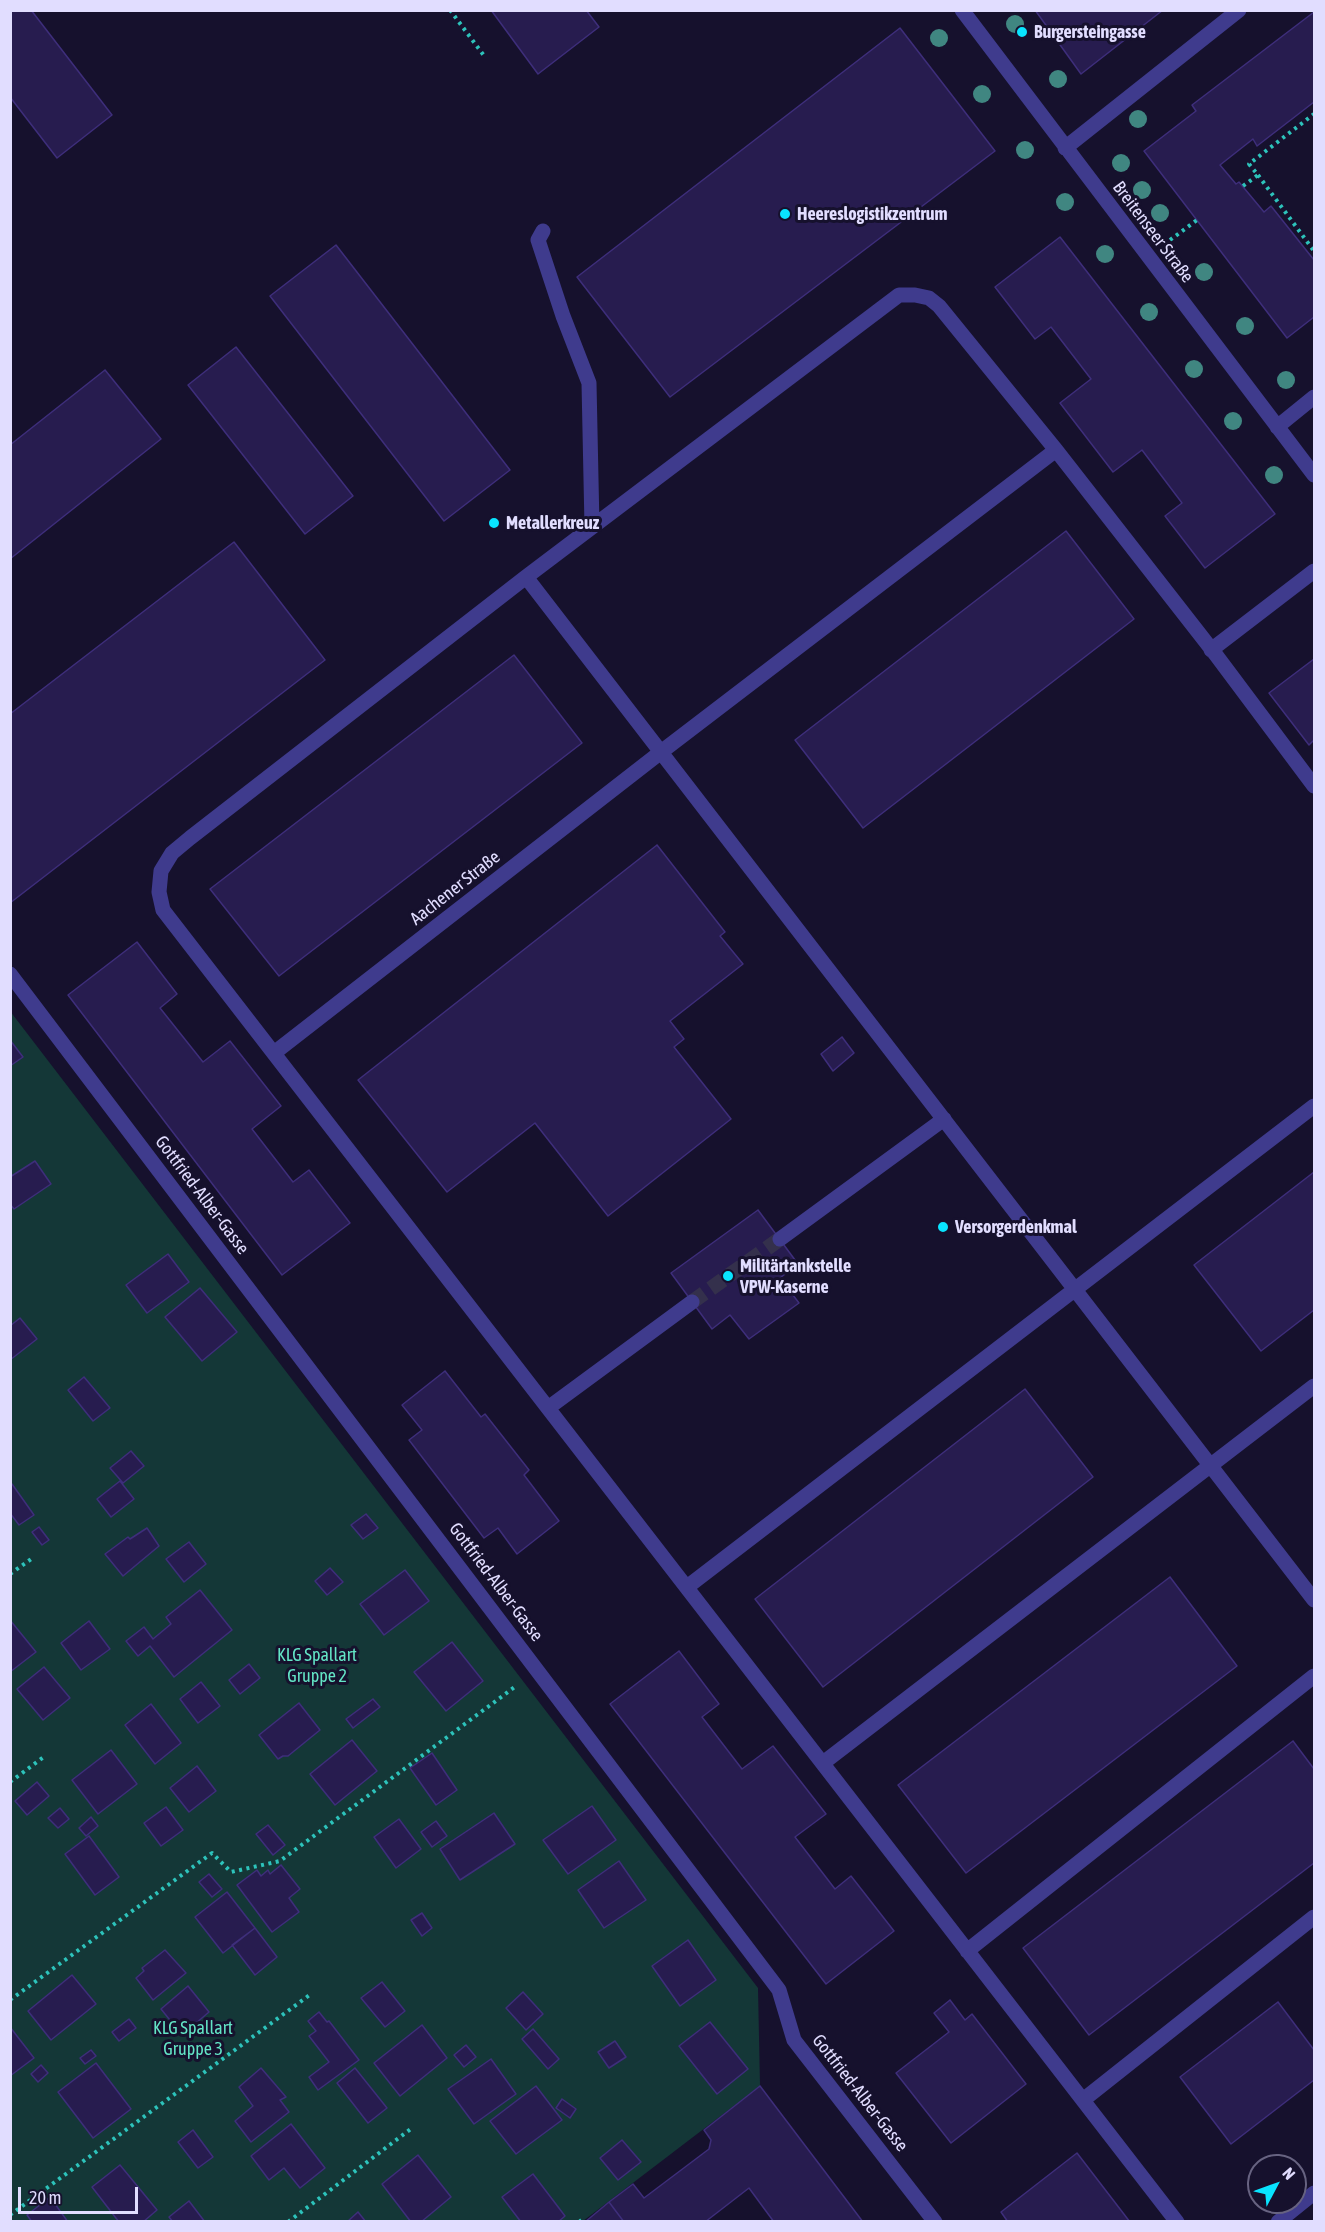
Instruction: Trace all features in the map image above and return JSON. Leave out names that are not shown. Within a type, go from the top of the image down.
[{"type":"street","name":"Breitenseer Straße","points":[[962,10],[1314,475]]},
{"type":"street","points":[[1065,148],[1239,10]]},
{"type":"street","points":[[543,231],[538,240],[563,316],[589,382],[592,527]]},
{"type":"street","points":[[1177,2222],[163,909],[159,892],[160,871],[172,853],[526,577],[899,295],[929,298],[939,306],[1056,450],[1314,786]]},
{"type":"street","points":[[1277,427],[1314,397]]},
{"type":"street","name":"Aachener Straße","points":[[274,1053],[661,752],[1056,450]]},
{"type":"street","points":[[1211,650],[1314,571]]},
{"type":"street","points":[[526,577],[1314,1600]]},
{"type":"street","name":"Gottfried-Alber-Gasse","points":[[10,974],[778,1990],[794,2040],[935,2222]]},
{"type":"street","points":[[687,1587],[1314,1106]]},
{"type":"street","points":[[780,1239],[944,1119]]},
{"type":"street","points":[[548,1408],[692,1302]]},
{"type":"street","points":[[823,1763],[1314,1386]]},
{"type":"street","points":[[968,1951],[1314,1676]]},
{"type":"street","points":[[1083,2100],[1314,1920]]},
{"type":"street","points":[[1278,2222],[1314,2193]]},
{"type":"path","points":[[450,10],[485,57]]},
{"type":"path","points":[[1314,114],[1249,164],[1314,251]]},
{"type":"path","points":[[1243,186],[1258,175]]},
{"type":"path","points":[[10,1574],[34,1557]]},
{"type":"path","points":[[10,2000],[212,1853],[231,1872],[280,1861],[538,1670]]},
{"type":"path","points":[[10,1782],[45,1756]]},
{"type":"path","points":[[10,2215],[311,1994]]},
{"type":"path","points":[[288,2222],[412,2128]]},
{"type":"green space","points":[[10,1011],[758,1988],[760,2086],[583,2221],[11,2221]]},
{"type":"building","points":[[10,10],[31,10],[112,115],[57,158],[10,97]]},
{"type":"building","points":[[491,10],[586,10],[599,27],[538,74]]},
{"type":"building","points":[[1035,10],[1163,10],[1081,74]]},
{"type":"building","points":[[1314,12],[1314,102],[1257,146],[1253,139],[1220,165],[1236,184],[1239,182],[1264,212],[1271,206],[1314,260],[1314,317],[1287,338],[1144,151],[1196,111],[1192,105]]},
{"type":"building","name":"Heereslogistikzentrum","points":[[900,28],[995,151],[670,397],[577,277]]},
{"type":"building","points":[[1060,237],[1275,514],[1205,568],[1165,516],[1182,503],[1142,450],[1113,472],[1060,403],[1091,379],[1051,327],[1035,339],[995,287]]},
{"type":"building","points":[[336,245],[510,470],[444,521],[270,296]]},
{"type":"building","points":[[236,347],[353,496],[305,534],[188,385]]},
{"type":"building","points":[[105,370],[161,439],[10,559],[10,445]]},
{"type":"building","points":[[1066,531],[1134,619],[863,828],[795,740]]},
{"type":"building","points":[[234,542],[325,660],[10,903],[10,714]]},
{"type":"building","points":[[514,655],[582,743],[279,976],[210,889]]},
{"type":"building","points":[[1314,659],[1314,740],[1309,745],[1269,693]]},
{"type":"building","points":[[657,845],[725,932],[720,936],[743,964],[670,1021],[684,1039],[674,1047],[731,1119],[608,1216],[535,1123],[447,1192],[358,1080]]},
{"type":"building","points":[[137,942],[177,994],[160,1008],[203,1062],[230,1041],[281,1106],[252,1129],[293,1182],[309,1170],[350,1223],[282,1275],[68,995]]},
{"type":"building","points":[[842,1037],[854,1053],[833,1071],[821,1054]]},
{"type":"building","points":[[10,1040],[23,1057],[10,1066]]},
{"type":"building","points":[[35,1161],[51,1184],[14,1209],[10,1204],[10,1177]]},
{"type":"building","points":[[1314,1172],[1314,1310],[1261,1351],[1194,1265]]},
{"type":"building","name":"Militärtankstelle VPW-Kaserne","points":[[758,1210],[798,1264],[780,1278],[799,1303],[749,1339],[730,1315],[712,1329],[671,1273]]},
{"type":"building","points":[[168,1254],[189,1282],[147,1313],[126,1285]]},
{"type":"building","points":[[200,1288],[237,1332],[202,1361],[165,1317]]},
{"type":"building","points":[[20,1318],[37,1339],[10,1360],[10,1326]]},
{"type":"building","points":[[445,1371],[481,1417],[485,1414],[529,1470],[524,1475],[559,1521],[517,1554],[498,1528],[484,1538],[409,1440],[422,1430],[402,1405]]},
{"type":"building","points":[[84,1377],[110,1408],[93,1421],[68,1390]]},
{"type":"building","points":[[1025,1389],[1093,1477],[823,1687],[755,1599]]},
{"type":"building","points":[[131,1451],[144,1466],[123,1483],[110,1468]]},
{"type":"building","points":[[120,1481],[134,1499],[111,1517],[97,1499]]},
{"type":"building","points":[[12,1484],[34,1515],[19,1525],[10,1513],[10,1485]]},
{"type":"building","points":[[366,1514],[378,1528],[363,1539],[351,1525]]},
{"type":"building","points":[[39,1527],[49,1540],[42,1545],[32,1532]]},
{"type":"building","points":[[147,1528],[159,1546],[123,1576],[105,1554],[128,1537],[130,1539]]},
{"type":"building","points":[[189,1542],[206,1564],[184,1582],[166,1559]]},
{"type":"building","points":[[330,1568],[343,1582],[327,1595],[315,1581]]},
{"type":"building","points":[[405,1570],[429,1601],[384,1635],[360,1604]]},
{"type":"building","points":[[1170,1577],[1237,1666],[966,1873],[898,1785]]},
{"type":"building","points":[[200,1590],[232,1630],[174,1677],[150,1646],[138,1656],[126,1641],[144,1627],[153,1639],[171,1624],[166,1617]]},
{"type":"building","points":[[10,1620],[36,1652],[10,1672]]},
{"type":"building","points":[[89,1621],[110,1649],[81,1670],[61,1643]]},
{"type":"building","points":[[452,1642],[483,1681],[446,1711],[414,1672]]},
{"type":"building","points":[[679,1651],[719,1704],[702,1717],[742,1769],[773,1746],[826,1814],[795,1837],[835,1889],[851,1876],[894,1931],[826,1984],[610,1704]]},
{"type":"building","points":[[249,1664],[260,1678],[240,1694],[229,1680]]},
{"type":"building","points":[[44,1667],[70,1698],[43,1720],[17,1689]]},
{"type":"building","points":[[201,1682],[220,1706],[198,1723],[180,1699]]},
{"type":"building","points":[[373,1699],[380,1707],[353,1728],[346,1719]]},
{"type":"building","points":[[299,1703],[320,1730],[288,1756],[278,1759],[259,1735]]},
{"type":"building","points":[[151,1704],[181,1743],[155,1764],[125,1725]]},
{"type":"building","points":[[352,1740],[377,1771],[335,1805],[310,1774]]},
{"type":"building","points":[[1293,1741],[1314,1769],[1314,1863],[1089,2035],[1023,1948]]},
{"type":"building","points":[[111,1750],[137,1784],[98,1814],[72,1780]]},
{"type":"building","points":[[432,1753],[457,1790],[436,1805],[410,1768]]},
{"type":"building","points":[[197,1766],[216,1791],[189,1812],[170,1788]]},
{"type":"building","points":[[37,1782],[49,1796],[27,1815],[15,1801]]},
{"type":"building","points":[[592,1806],[616,1840],[568,1874],[543,1840]]},
{"type":"building","points":[[166,1807],[183,1830],[161,1846],[144,1823]]},
{"type":"building","points":[[60,1808],[69,1819],[58,1828],[48,1818]]},
{"type":"building","points":[[494,1813],[515,1844],[460,1880],[440,1849]]},
{"type":"building","points":[[91,1817],[98,1826],[86,1836],[79,1828]]},
{"type":"building","points":[[399,1819],[421,1849],[396,1868],[374,1837]]},
{"type":"building","points":[[436,1821],[447,1836],[432,1847],[421,1832]]},
{"type":"building","points":[[268,1825],[285,1845],[273,1855],[256,1834]]},
{"type":"building","points":[[89,1836],[119,1877],[95,1895],[65,1854]]},
{"type":"building","points":[[619,1861],[646,1900],[604,1928],[578,1890]]},
{"type":"building","points":[[281,1865],[300,1889],[289,1898],[299,1912],[272,1932],[237,1885],[257,1870],[261,1876],[268,1870],[270,1874]]},
{"type":"building","points":[[209,1874],[222,1889],[212,1897],[199,1882]]},
{"type":"building","points":[[227,1892],[255,1928],[223,1953],[195,1917]]},
{"type":"building","points":[[422,1913],[432,1928],[422,1936],[411,1920]]},
{"type":"building","points":[[255,1928],[277,1957],[255,1975],[232,1945]]},
{"type":"building","points":[[688,1940],[716,1980],[680,2006],[652,1966]]},
{"type":"building","points":[[165,1950],[186,1973],[153,2000],[136,1978],[144,1971],[142,1968]]},
{"type":"building","points":[[72,1975],[96,2004],[51,2040],[28,2011]]},
{"type":"building","points":[[382,1982],[405,2011],[385,2027],[361,1998]]},
{"type":"building","points":[[188,1986],[209,2012],[182,2035],[161,2009]]},
{"type":"building","points":[[523,1992],[543,2014],[526,2030],[506,2008]]},
{"type":"building","points":[[950,2000],[965,2020],[972,2014],[1026,2084],[951,2143],[896,2073],[949,2032],[934,2013]]},
{"type":"building","points":[[1278,2002],[1314,2050],[1314,2080],[1231,2144],[1180,2077]]},
{"type":"building","points":[[319,2012],[327,2022],[329,2021],[359,2060],[318,2090],[309,2077],[329,2062],[309,2036],[316,2031],[308,2021]]},
{"type":"building","points":[[129,2019],[136,2028],[119,2041],[112,2032]]},
{"type":"building","points":[[710,2022],[748,2069],[717,2094],[679,2046]]},
{"type":"building","points":[[422,2025],[447,2058],[400,2096],[374,2063]]},
{"type":"building","points":[[10,2027],[34,2058],[10,2076]]},
{"type":"building","points":[[533,2029],[559,2059],[548,2069],[522,2039]]},
{"type":"building","points":[[615,2041],[626,2057],[609,2068],[598,2052]]},
{"type":"building","points":[[466,2045],[476,2057],[464,2067],[454,2055]]},
{"type":"building","points":[[91,2050],[96,2056],[85,2064],[80,2058]]},
{"type":"building","points":[[491,2059],[516,2094],[474,2124],[448,2089]]},
{"type":"building","points":[[96,2063],[131,2109],[93,2138],[58,2092]]},
{"type":"building","points":[[41,2065],[48,2073],[38,2082],[31,2074]]},
{"type":"building","points":[[261,2068],[286,2097],[280,2100],[289,2112],[251,2142],[235,2121],[253,2106],[239,2087]]},
{"type":"building","points":[[355,2068],[387,2108],[368,2123],[337,2083]]},
{"type":"building","points":[[536,2086],[562,2120],[516,2154],[490,2121]]},
{"type":"building","points":[[760,2086],[863,2222],[774,2222],[749,2188],[705,2222],[624,2222],[609,2202],[633,2184],[644,2198],[709,2149],[711,2140],[704,2130]]},
{"type":"building","points":[[562,2099],[576,2109],[570,2118],[556,2108]]},
{"type":"building","points":[[291,2124],[325,2168],[300,2188],[284,2168],[269,2180],[251,2156]]},
{"type":"building","points":[[193,2130],[213,2157],[198,2168],[178,2142]]},
{"type":"building","points":[[622,2140],[641,2162],[618,2180],[600,2158]]},
{"type":"building","points":[[1077,2153],[1130,2222],[1008,2222],[1001,2212]]},
{"type":"building","points":[[418,2155],[451,2197],[421,2222],[411,2222],[382,2184]]},
{"type":"building","points":[[120,2165],[157,2210],[143,2222],[119,2222],[92,2187]]},
{"type":"building","points":[[533,2174],[565,2216],[558,2222],[521,2222],[502,2197]]},
{"type":"building","points":[[50,2197],[68,2222],[32,2222],[27,2215]]},
{"type":"building","points":[[189,2201],[205,2222],[173,2222],[169,2217]]},
{"type":"building","points":[[609,2202],[624,2222],[585,2222]]},
{"type":"building","points":[[358,2212],[366,2222],[347,2222]]},
{"type":"tunnel","points":[[692,1302],[780,1239]]},
{"type":"place","name":"Burgersteingasse","points":[[1022,32]]},
{"type":"place","name":"Heereslogistikzentrum","points":[[785,214]]},
{"type":"place","name":"Metallerkreuz","points":[[494,523]]},
{"type":"place","name":"Versorgerdenkmal","points":[[943,1227]]},
{"type":"place","name":"Militärtankstelle VPW-Kaserne","points":[[728,1276]]},
{"type":"park label","name":"KLG Spallart Gruppe 2","points":[[317,1665]]},
{"type":"park label","name":"KLG Spallart Gruppe 3","points":[[193,2038]]}]
